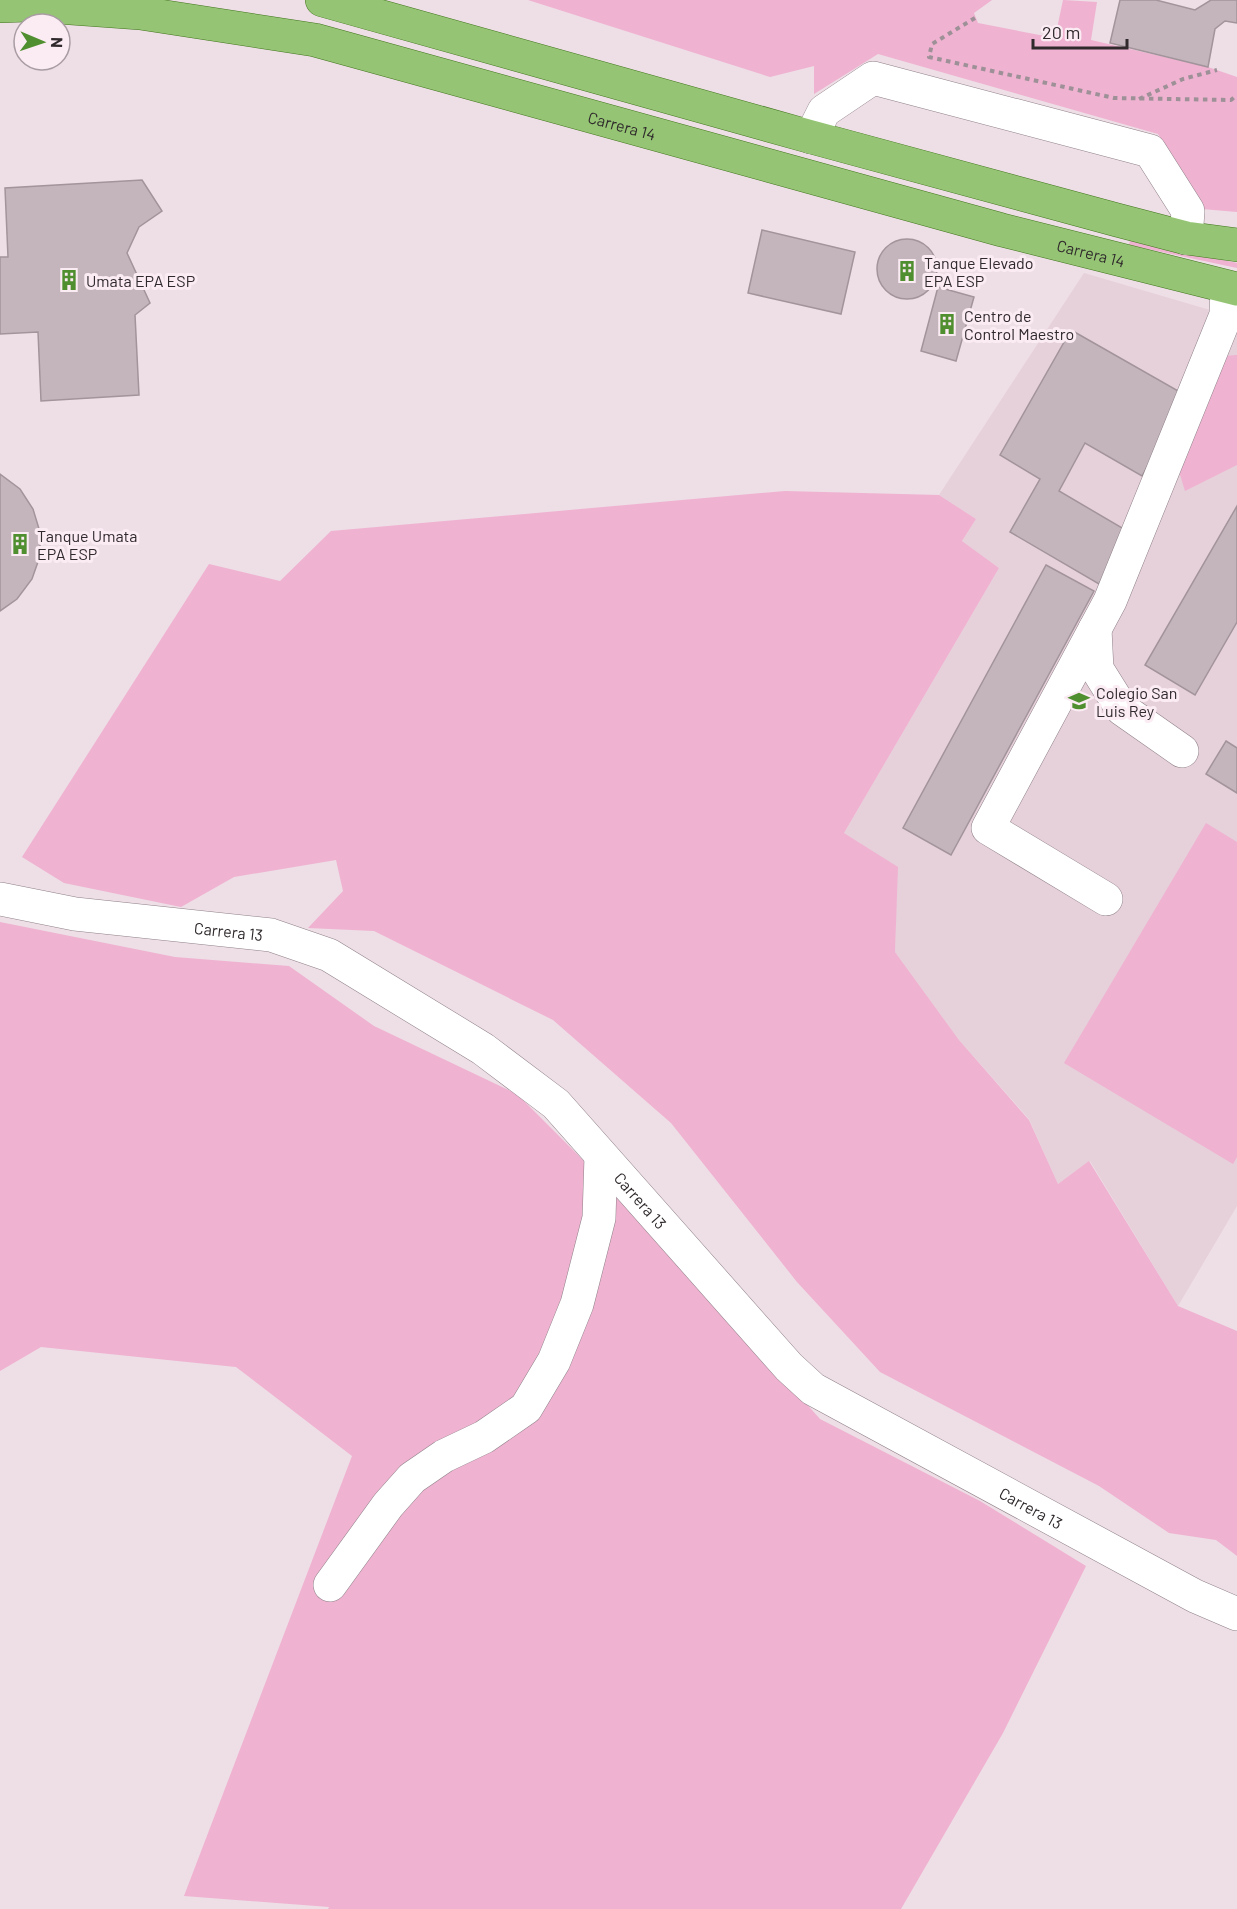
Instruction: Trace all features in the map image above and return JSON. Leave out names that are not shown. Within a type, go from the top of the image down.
[{"type":"main road","points":[[322,0],[811,137],[1186,238],[1237,244]]},
{"type":"main road","name":"Carrera 14","points":[[0,6],[29,5],[140,13],[315,40],[1002,230],[1232,288]]},
{"type":"street","points":[[811,137],[824,111],[873,78],[1150,151],[1188,212],[1186,238]]},
{"type":"street","points":[[1106,899],[988,828],[1110,601],[1193,400],[1226,315],[1232,288]]},
{"type":"street","points":[[1095,629],[1097,669],[1122,709],[1182,751]]},
{"type":"street","name":"Carrera 13","points":[[0,898],[75,914],[271,934],[329,955],[483,1049],[556,1104],[789,1367],[813,1389],[1195,1596],[1237,1614]]},
{"type":"street","points":[[330,1585],[388,1505],[412,1478],[444,1456],[484,1437],[525,1408],[554,1362],[577,1304],[599,1218],[602,1156]]},
{"type":"path","points":[[975,18],[932,44],[929,57],[1114,98],[1231,100],[1237,95]]},
{"type":"path","points":[[1138,99],[1183,79],[1217,70]]},
{"type":"shaded area","points":[[528,0],[992,0],[974,13],[978,23],[1055,38],[1063,0],[1097,2],[1091,40],[1208,67],[1237,77],[1237,212],[1202,209],[1158,134],[878,54],[814,94],[814,66],[770,77]]},
{"type":"shaded area","points":[[1130,240],[1237,263],[1237,268],[1129,245]]},
{"type":"shaded area","name":"Colegio San Luis Rey","points":[[1084,273],[1237,318],[1237,1206],[1178,1306],[1090,1161],[1058,1184],[1029,1119],[959,1040],[895,952],[897,867],[844,833],[999,568],[962,541],[976,519],[939,495]]},
{"type":"shaded area","points":[[1237,355],[1237,465],[1185,491],[1178,468],[1224,356]]},
{"type":"shaded area","points":[[785,491],[939,495],[976,519],[962,541],[999,568],[844,833],[898,867],[895,952],[959,1040],[1029,1120],[1058,1184],[1089,1161],[1178,1306],[1237,1331],[1237,1556],[1216,1540],[1169,1533],[1099,1486],[880,1372],[797,1282],[671,1123],[553,1020],[374,931],[308,928],[343,891],[336,860],[234,877],[181,907],[64,883],[22,857],[209,564],[280,581],[331,531]]},
{"type":"shaded area","points":[[1206,823],[1237,842],[1237,1157],[1233,1164],[1064,1063]]},
{"type":"shaded area","points":[[0,922],[175,957],[289,966],[374,1026],[517,1094],[630,1207],[820,1419],[980,1501],[1086,1566],[1003,1733],[901,1909],[328,1909],[329,1907],[184,1896],[352,1456],[236,1367],[41,1347],[0,1371]]},
{"type":"building","points":[[1120,0],[1156,0],[1195,10],[1211,0],[1237,0],[1237,23],[1225,21],[1215,29],[1208,67],[1110,43]]},
{"type":"building","name":"Umata EPA ESP","points":[[142,180],[162,211],[139,227],[127,253],[150,303],[135,315],[139,395],[41,401],[38,332],[0,334],[0,257],[8,257],[5,188]]},
{"type":"building","points":[[762,230],[855,252],[841,314],[748,293]]},
{"type":"building","name":"Tanque Elevado EPA ESP","points":[[907,239],[924,244],[932,252],[937,269],[932,286],[924,294],[907,299],[890,294],[882,286],[877,269],[882,252],[890,244]]},
{"type":"building","name":"Centro de Control Maestro","points":[[938,287],[974,297],[956,361],[921,351]]},
{"type":"building","points":[[1071,330],[1187,396],[1142,476],[1085,443],[1059,491],[1129,532],[1099,584],[1010,532],[1040,479],[1000,455]]},
{"type":"building","name":"Tanque Umata EPA ESP","points":[[0,474],[20,489],[33,509],[40,532],[40,556],[32,579],[17,599],[0,611]]},
{"type":"building","points":[[1237,506],[1237,622],[1195,695],[1145,665]]},
{"type":"building","points":[[1046,565],[1094,591],[951,855],[903,828]]},
{"type":"building","points":[[1226,741],[1237,748],[1237,793],[1206,774]]},
{"type":"place","name":"Tanque Elevado EPA ESP","points":[[907,271]]},
{"type":"place","name":"Umata EPA ESP","points":[[69,280]]},
{"type":"place","name":"Centro de Control Maestro","points":[[947,324]]},
{"type":"place","name":"Tanque Umata EPA ESP","points":[[20,544]]},
{"type":"place","name":"Colegio San Luis Rey","points":[[1079,701]]}]
